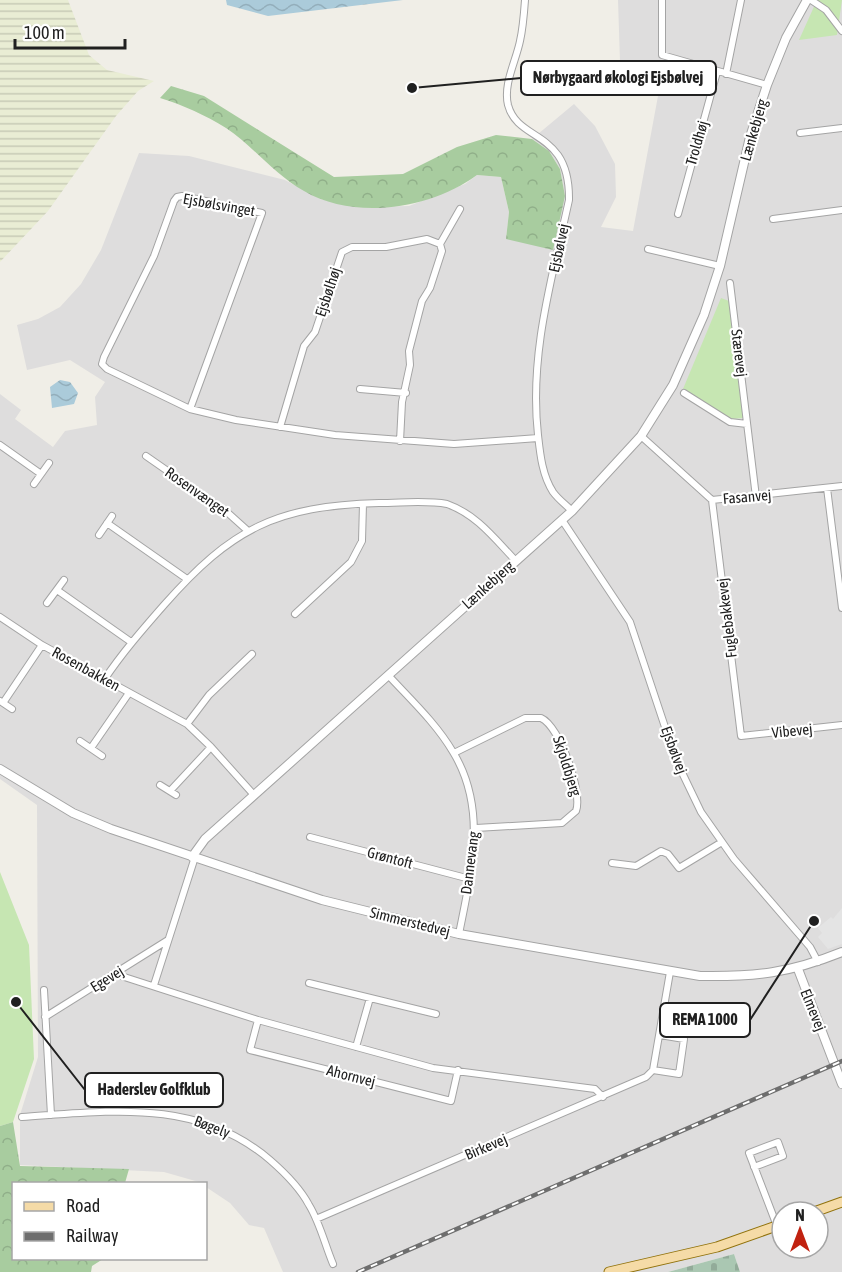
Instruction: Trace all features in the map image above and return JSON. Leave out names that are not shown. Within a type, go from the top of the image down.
[{"type":"main road","points":[[609,1272],[696,1253],[770,1228]]},
{"type":"street","name":"Ejsbølvej","points":[[525,0],[520,42],[508,83],[508,108],[518,122],[544,139],[557,153],[566,168],[569,184],[569,200],[539,340],[535,386],[538,438],[545,475],[553,492],[572,511]]},
{"type":"street","points":[[662,0],[662,55],[767,85]]},
{"type":"street","points":[[726,74],[741,0]]},
{"type":"street","points":[[809,0],[826,10],[842,31]]},
{"type":"street","name":"Lænkebjerg","points":[[193,857],[205,839],[572,511],[641,436],[673,385],[704,315],[720,266],[750,136],[767,85],[786,38],[809,0]]},
{"type":"street","name":"Troldhøj","points":[[678,214],[717,72]]},
{"type":"street","points":[[800,133],[842,128]]},
{"type":"street","name":"Ejsbølsvinget","points":[[190,409],[262,213],[182,196],[177,197],[174,201],[154,256],[102,364],[190,409],[212,416],[280,427],[400,441],[454,444],[538,438]]},
{"type":"street","points":[[400,441],[402,402],[406,393],[410,365],[409,351],[422,301],[430,288],[442,251],[440,244],[460,209]]},
{"type":"street","points":[[773,219],[842,210]]},
{"type":"street","name":"Ejsbølhøj","points":[[280,427],[304,345],[315,332],[342,252],[352,247],[386,246],[426,239],[440,244]]},
{"type":"street","points":[[648,249],[720,266]]},
{"type":"street","name":"Stærevej","points":[[730,283],[756,497]]},
{"type":"street","points":[[360,388],[406,393]]},
{"type":"street","points":[[684,393],[730,422],[747,424]]},
{"type":"street","name":"Fasanvej","points":[[641,436],[712,500],[842,486]]},
{"type":"street","points":[[0,445],[41,474]]},
{"type":"street","name":"Rosenvænget","points":[[146,456],[228,513],[248,531]]},
{"type":"street","points":[[34,484],[49,463]]},
{"type":"street","points":[[827,488],[842,608]]},
{"type":"street","name":"Fuglebakkevej","points":[[712,500],[741,736]]},
{"type":"street","name":"Rosenvænget","points":[[104,680],[131,642],[187,579],[217,551],[248,531],[298,512],[363,504],[435,502],[461,508],[515,560]]},
{"type":"street","points":[[295,614],[351,562],[362,541],[363,504]]},
{"type":"street","points":[[99,535],[112,516]]},
{"type":"street","name":"Ejsbølvej","points":[[562,520],[630,622],[676,760],[701,812],[722,842],[810,947],[818,962]]},
{"type":"street","points":[[107,523],[187,579]]},
{"type":"street","points":[[47,603],[64,580]]},
{"type":"street","points":[[57,590],[131,642]]},
{"type":"street","name":"Rosenbakken","points":[[0,617],[42,645],[187,724],[254,795]]},
{"type":"street","name":"Rosenbakken","points":[[12,709],[2,701],[42,645]]},
{"type":"street","points":[[187,724],[209,695],[252,654]]},
{"type":"street","name":"Dannevang","points":[[388,675],[454,753],[471,796],[476,828],[470,879],[459,934]]},
{"type":"street","name":"Rosenbakken","points":[[91,748],[129,693]]},
{"type":"street","name":"Skjoldbjerg","points":[[454,753],[525,718],[542,718],[555,729],[578,792],[576,811],[562,823],[476,828]]},
{"type":"street","name":"Vibevej","points":[[741,736],[842,726]]},
{"type":"street","points":[[80,741],[102,756]]},
{"type":"street","points":[[160,785],[173,793],[211,747]]},
{"type":"street","name":"Simmerstedvej","points":[[0,769],[73,813],[193,857],[322,900],[459,934],[670,972],[733,976],[798,969],[842,952]]},
{"type":"street","name":"Grøntoft","points":[[310,837],[470,879]]},
{"type":"street","points":[[612,862],[636,866],[662,851],[668,854],[679,868],[722,842]]},
{"type":"street","points":[[154,985],[193,857]]},
{"type":"street","name":"Egevej","points":[[45,1017],[168,940]]},
{"type":"street","name":"Elmevej","points":[[798,969],[840,1073],[842,1084]]},
{"type":"street","points":[[660,1035],[684,1039],[678,1074],[653,1070],[670,972]]},
{"type":"street","name":"Ahornvej","points":[[115,974],[258,1020],[433,1068],[595,1089],[603,1097]]},
{"type":"street","points":[[309,983],[436,1014]]},
{"type":"street","points":[[44,990],[51,1115]]},
{"type":"street","name":"Ahornvej","points":[[356,1047],[370,998]]},
{"type":"street","name":"Ahornvej","points":[[258,1020],[250,1050],[451,1101],[459,1070]]},
{"type":"street","name":"Birkevej","points":[[316,1219],[603,1097],[646,1077],[653,1070]]},
{"type":"street","name":"Bøgely","points":[[22,1117],[148,1111],[198,1120],[226,1130],[254,1146],[285,1173],[309,1204],[333,1264]]},
{"type":"street","points":[[754,1167],[783,1156],[778,1142],[749,1154],[754,1167],[770,1203]]},
{"type":"shaded area","points":[[618,0],[842,0],[842,1272],[740,1272],[734,1254],[668,1272],[283,1272],[264,1228],[249,1225],[230,1203],[207,1188],[207,1182],[199,1182],[164,1172],[20,1165],[20,1115],[38,1057],[37,805],[0,779],[0,394],[21,410],[15,419],[53,447],[65,431],[97,425],[95,397],[105,382],[70,360],[27,370],[17,325],[38,319],[60,307],[81,284],[101,250],[139,153],[189,156],[285,180],[320,199],[358,207],[409,206],[465,184],[477,175],[501,177],[509,212],[506,239],[565,196],[560,169],[549,151],[532,139],[574,104],[595,126],[615,164],[616,197],[601,227],[633,231],[658,96],[621,92]]},
{"type":"shaded area","points":[[842,908],[842,944],[828,949],[818,937],[822,933],[818,928],[831,917],[833,919]]},
{"type":"green space","points":[[0,0],[68,0],[89,55],[107,70],[154,81],[138,91],[116,116],[48,211],[0,262]]},
{"type":"green space","points":[[817,0],[842,0],[837,35],[799,40]]},
{"type":"green space","points":[[171,86],[204,96],[334,177],[403,174],[457,147],[496,135],[532,139],[549,151],[560,169],[565,196],[553,250],[506,239],[509,212],[501,177],[477,175],[438,196],[392,207],[346,206],[324,200],[293,184],[226,128],[194,111],[160,98]]},
{"type":"green space","points":[[721,298],[729,301],[743,418],[731,419],[683,389]]},
{"type":"green space","points":[[0,872],[29,945],[34,1059],[13,1122],[0,1126]]},
{"type":"green space","points":[[13,1122],[20,1166],[129,1169],[125,1182],[12,1182],[12,1260],[101,1260],[92,1266],[91,1272],[0,1272],[0,1126]]},
{"type":"green space","points":[[734,1254],[740,1272],[668,1272]]},
{"type":"water","points":[[226,0],[403,0],[268,16],[227,5]]},
{"type":"water","points":[[60,380],[70,382],[78,393],[74,404],[52,408],[50,387]]},
{"type":"railway","points":[[358,1272],[842,1061]]},
{"type":"place","name":"Nørbygaard økologi Ejsbølvej","points":[[412,88]]},
{"type":"place","name":"REMA 1000","points":[[814,921]]},
{"type":"place","name":"Haderslev Golfklub","points":[[16,1002]]}]
